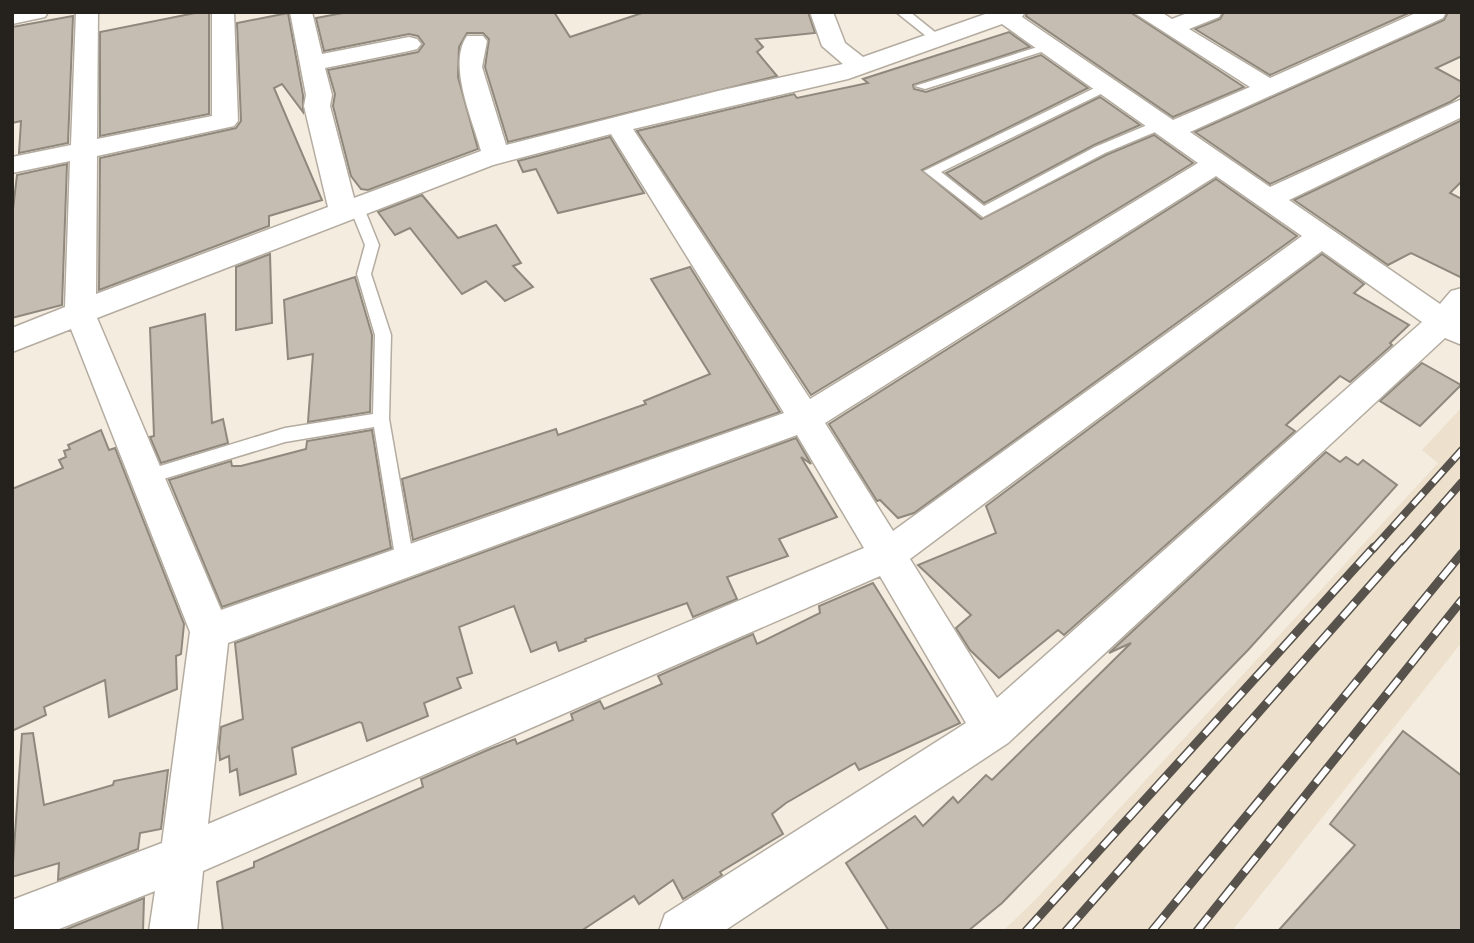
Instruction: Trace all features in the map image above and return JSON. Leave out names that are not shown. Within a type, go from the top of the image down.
[{"type":"street","points":[[12,17],[37,12]]},
{"type":"street","points":[[87,12],[80,313],[210,632],[173,931]]},
{"type":"street","points":[[12,165],[225,121],[223,12]]},
{"type":"street","points":[[301,12],[318,95],[317,106],[351,211]]},
{"type":"street","points":[[821,12],[834,46],[861,67]]},
{"type":"street","points":[[1144,12],[1268,87]]},
{"type":"street","points":[[1171,29],[1211,12]]},
{"type":"street","points":[[12,341],[150,284],[496,156],[861,67],[1010,14],[1051,47],[1322,236],[1455,318],[993,729],[682,931]]},
{"type":"street","points":[[1166,128],[1441,15]]},
{"type":"street","points":[[475,41],[470,68],[496,156]]},
{"type":"street","points":[[312,63],[409,44]]},
{"type":"street","points":[[1268,198],[1462,107]]},
{"type":"street","points":[[618,125],[691,244],[805,419],[993,729]]},
{"type":"street","points":[[210,632],[805,419],[1217,163]]},
{"type":"street","points":[[12,925],[183,857],[888,555],[1322,236]]},
{"type":"lane","points":[[902,12],[940,41]]},
{"type":"lane","points":[[921,86],[1051,47]]},
{"type":"lane","points":[[1107,86],[930,171],[983,212],[1100,149],[1166,128]]},
{"type":"lane","points":[[351,211],[372,245],[364,274],[383,335],[381,419],[405,562]]},
{"type":"lane","points":[[147,477],[285,435],[381,419]]},
{"type":"shaded area","points":[[1462,407],[1462,642],[1232,931],[1003,931],[1036,899],[1438,463],[1422,450]]},
{"type":"building","points":[[209,12],[209,114],[100,136],[100,32]]},
{"type":"building","points":[[348,12],[554,12],[570,37],[645,12],[808,12],[815,33],[756,39],[763,47],[757,52],[777,76],[508,142],[485,67],[489,39],[483,33],[467,33],[459,47],[458,77],[478,149],[368,190],[361,189],[351,176],[333,106],[335,94],[328,70],[418,52],[424,44],[418,36],[409,34],[324,51],[316,18]]},
{"type":"building","points":[[1027,12],[1130,12],[1244,87],[1173,117],[1026,16]]},
{"type":"building","points":[[1224,12],[1411,12],[1270,75],[1195,29],[1220,19]]},
{"type":"building","points":[[1448,12],[1462,12],[1462,56],[1436,68],[1462,82],[1462,94],[1450,102],[1270,184],[1195,132],[1444,20]]},
{"type":"building","points":[[288,13],[303,95],[303,112],[282,84],[274,88],[322,200],[269,216],[269,226],[99,290],[100,158],[236,128],[241,121],[237,23]]},
{"type":"building","points":[[73,16],[68,143],[19,153],[21,121],[12,123],[12,27]]},
{"type":"building","points":[[1009,32],[1030,47],[913,85],[914,89],[926,92],[1041,55],[1088,88],[922,170],[981,219],[1106,155],[1154,135],[1193,163],[811,395],[637,131],[794,94],[797,98],[868,83],[863,79]]},
{"type":"building","points":[[1100,97],[1140,125],[1094,145],[984,203],[946,173]]},
{"type":"building","points":[[1462,120],[1462,181],[1450,193],[1462,199],[1462,278],[1411,253],[1388,265],[1294,200]]},
{"type":"building","points":[[610,137],[644,193],[558,213],[536,169],[523,172],[518,161]]},
{"type":"building","points":[[67,164],[62,305],[12,318],[12,218],[17,175]]},
{"type":"building","points":[[1216,179],[1297,236],[914,513],[898,518],[880,500],[877,501],[829,424]]},
{"type":"building","points":[[422,195],[458,238],[496,225],[521,263],[513,266],[533,287],[505,301],[486,281],[462,294],[410,228],[395,235],[378,212]]},
{"type":"building","points":[[270,254],[272,323],[236,330],[236,267]]},
{"type":"building","points":[[1322,254],[1364,284],[1354,293],[1409,325],[1390,343],[1392,345],[1350,382],[1340,376],[1286,425],[1295,431],[1064,635],[1058,630],[999,678],[970,650],[956,628],[971,615],[918,565],[996,533],[986,506]]},
{"type":"building","points":[[690,267],[780,412],[413,540],[402,479],[556,429],[558,435],[646,404],[644,401],[710,374],[651,279]]},
{"type":"building","points":[[355,277],[372,335],[370,412],[308,422],[313,354],[288,359],[284,300]]},
{"type":"building","points":[[205,314],[212,423],[223,419],[228,443],[161,463],[150,437],[154,436],[150,328]]},
{"type":"building","points":[[1422,363],[1461,385],[1420,426],[1380,401]]},
{"type":"building","points":[[101,430],[109,450],[115,448],[184,624],[181,654],[176,656],[177,689],[109,717],[105,680],[44,707],[46,715],[12,731],[12,489],[63,468],[59,460],[66,457],[64,451],[70,449],[68,445]]},
{"type":"building","points":[[372,430],[391,548],[222,607],[169,480],[231,461],[232,466],[241,466],[306,449],[307,441]]},
{"type":"building","points":[[796,438],[811,464],[801,457],[837,517],[779,539],[788,556],[727,577],[737,599],[693,617],[687,603],[585,639],[586,641],[559,651],[556,642],[531,652],[514,606],[459,627],[472,673],[457,678],[461,688],[424,703],[428,716],[367,741],[362,723],[359,722],[292,748],[296,774],[240,795],[237,769],[230,772],[229,756],[220,760],[219,748],[221,727],[243,719],[235,643]]},
{"type":"building","points":[[1326,452],[1340,462],[1346,457],[1358,465],[1363,460],[1397,485],[1248,650],[1002,903],[968,931],[889,931],[846,863],[915,816],[923,826],[953,797],[958,803],[986,775],[992,780],[1131,643],[1109,653]]},
{"type":"building","points":[[873,583],[960,723],[859,770],[855,763],[786,803],[772,814],[783,834],[720,872],[722,875],[683,899],[673,880],[639,904],[634,896],[581,931],[223,931],[217,882],[254,867],[254,862],[423,787],[421,779],[515,739],[517,744],[573,720],[571,714],[600,701],[604,709],[662,684],[658,676],[753,634],[757,644],[820,613],[819,606]]},
{"type":"building","points":[[1403,731],[1462,776],[1462,931],[1278,931],[1355,845],[1330,824]]},
{"type":"building","points":[[33,733],[44,805],[113,785],[114,781],[168,770],[161,829],[140,833],[138,849],[58,880],[59,863],[12,877],[22,734]]},
{"type":"building","points":[[144,898],[143,931],[62,931]]},
{"type":"railway","points":[[1373,549],[1462,450]]},
{"type":"railway","points":[[1403,549],[1462,482]]},
{"type":"railway","points":[[1026,931],[1374,547]]},
{"type":"railway","points":[[1066,931],[1404,547]]},
{"type":"railway","points":[[1152,931],[1462,553]]},
{"type":"railway","points":[[1197,931],[1462,600]]}]
